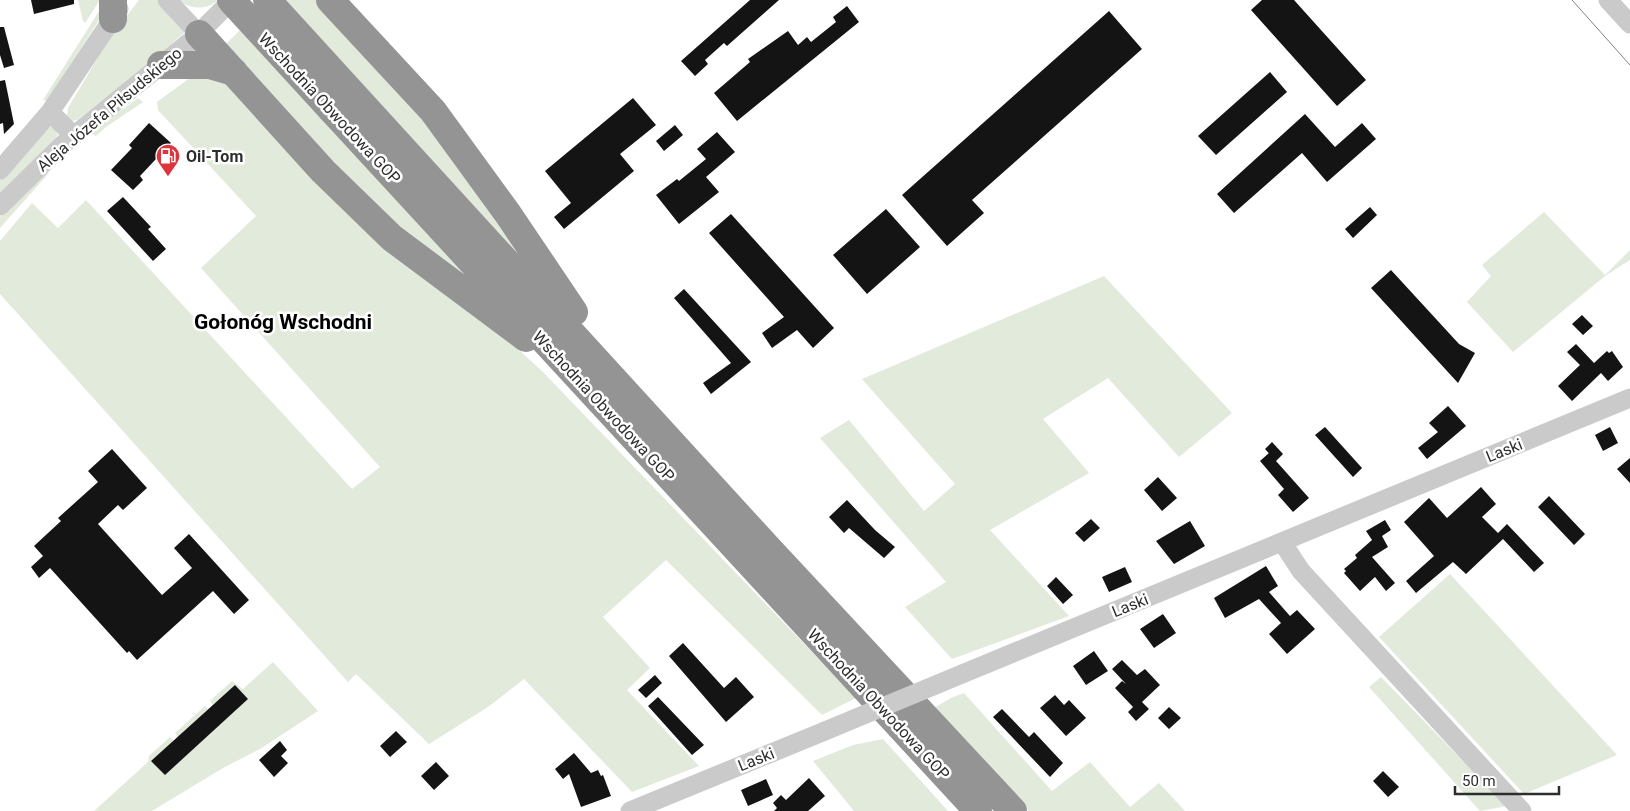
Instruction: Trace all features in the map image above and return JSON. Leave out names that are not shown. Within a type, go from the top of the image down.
[{"type":"highway","name":"Wschodnia Obwodowa GOP","points":[[232,0],[978,811]]},
{"type":"highway","name":"Wschodnia Obwodowa GOP","points":[[268,0],[1013,811]]},
{"type":"highway","points":[[335,3],[433,111],[465,154],[575,314],[607,370]]},
{"type":"highway","points":[[198,34],[323,170],[392,238],[517,333],[558,355]]},
{"type":"highway","points":[[161,65],[210,65],[234,72]]},
{"type":"street","points":[[167,0],[198,34]]},
{"type":"street","name":"Aleja Józefa Piłsudskiego","points":[[0,206],[46,159],[73,135],[198,34],[232,0]]},
{"type":"street","points":[[1608,0],[1630,24]]},
{"type":"street","name":"Aleja Józefa Piłsudskiego","points":[[0,170],[50,112],[117,6]]},
{"type":"street","points":[[50,112],[73,135]]},
{"type":"street","name":"Laski","points":[[630,811],[1630,398]]},
{"type":"street","points":[[1282,542],[1298,568],[1522,811]]},
{"type":"green space","points":[[78,0],[100,0],[85,23],[83,21]]},
{"type":"green space","points":[[106,0],[99,20],[47,101],[43,100]]},
{"type":"green space","points":[[139,0],[157,0],[184,30],[184,33],[151,62],[77,120],[72,121],[67,116],[68,108],[109,39]]},
{"type":"green space","points":[[178,0],[218,0],[208,6],[198,8]]},
{"type":"green space","points":[[282,0],[319,0],[419,108],[527,265]]},
{"type":"green space","points":[[242,28],[496,302],[402,236],[222,48]]},
{"type":"green space","points":[[202,69],[216,72],[543,372],[856,698],[822,715],[666,560],[603,617],[650,668],[627,690],[699,766],[632,792],[524,679],[488,707],[429,744],[356,674],[348,682],[0,294],[0,241],[32,203],[58,228],[86,200],[352,489],[380,467],[201,268],[256,216],[158,110],[157,102]]},
{"type":"green space","points":[[138,98],[143,102],[96,136],[92,134],[93,131]]},
{"type":"green space","points":[[48,127],[54,127],[58,135],[0,195],[0,180]]},
{"type":"green space","points":[[46,172],[49,173],[0,228],[0,217]]},
{"type":"green space","points":[[1544,212],[1605,275],[1630,250],[1630,260],[1605,276],[1513,352],[1467,302],[1491,276],[1482,265]]},
{"type":"green space","points":[[1104,276],[1232,413],[1179,457],[1108,378],[1043,419],[1089,473],[990,530],[1069,616],[952,659],[905,607],[946,582],[820,438],[849,420],[924,511],[955,484],[862,379]]},
{"type":"green space","points":[[1450,574],[1617,755],[1524,794],[1379,637]]},
{"type":"green space","points":[[273,662],[318,711],[260,749],[223,768],[152,811],[94,811],[148,762],[149,756],[170,737],[174,741],[152,761],[165,775],[248,699],[235,685],[213,705],[210,701],[232,681],[243,689]]},
{"type":"green space","points":[[1381,677],[1507,806],[1480,811],[1369,687]]},
{"type":"green space","points":[[964,693],[1052,791],[1090,762],[1130,807],[1159,783],[1185,811],[1029,811],[934,708]]},
{"type":"green space","points":[[205,706],[208,709],[178,737],[175,733]]},
{"type":"green space","points":[[883,739],[948,811],[854,811],[813,761],[853,745]]},
{"type":"building","points":[[31,0],[74,0],[74,4],[34,14]]},
{"type":"building","points":[[750,0],[779,0],[727,46],[724,43],[705,60],[708,64],[695,76],[681,61]]},
{"type":"building","points":[[1262,0],[1294,0],[1366,80],[1337,106],[1251,10]]},
{"type":"building","points":[[847,6],[859,22],[737,121],[714,93],[750,62],[748,59],[788,31],[798,45],[807,37],[811,42],[836,22],[833,17]]},
{"type":"building","points":[[1109,11],[1142,49],[972,200],[984,213],[947,246],[902,195]]},
{"type":"building","points":[[0,27],[4,27],[14,65],[4,68],[0,55]]},
{"type":"building","points":[[1270,72],[1287,92],[1216,155],[1198,136]]},
{"type":"building","points":[[5,80],[14,124],[4,134],[3,123],[0,124],[0,81]]},
{"type":"building","points":[[633,98],[656,125],[620,154],[634,171],[564,229],[554,217],[571,203],[545,171]]},
{"type":"building","points":[[1305,114],[1335,147],[1362,123],[1376,139],[1327,182],[1302,153],[1234,213],[1217,194]]},
{"type":"building","points":[[149,123],[171,143],[140,176],[143,180],[133,190],[111,170],[132,148],[129,145]]},
{"type":"building","points":[[675,125],[683,135],[664,151],[656,141]]},
{"type":"building","points":[[717,132],[735,152],[706,177],[719,192],[679,224],[656,195],[677,179],[679,181],[706,159],[697,149]]},
{"type":"building","points":[[123,197],[151,227],[148,229],[166,249],[153,261],[107,211]]},
{"type":"building","points":[[1370,207],[1377,215],[1353,238],[1345,229]]},
{"type":"building","points":[[886,209],[920,247],[867,294],[833,255]]},
{"type":"building","points":[[731,214],[834,328],[813,348],[797,330],[772,348],[762,333],[784,317],[709,233]]},
{"type":"building","points":[[1391,270],[1459,344],[1475,353],[1458,383],[1371,288]]},
{"type":"building","points":[[684,289],[751,362],[711,394],[703,383],[731,363],[674,298]]},
{"type":"building","points":[[1582,315],[1593,326],[1583,335],[1572,324]]},
{"type":"building","points":[[1576,344],[1594,363],[1607,351],[1609,353],[1612,351],[1623,367],[1608,381],[1601,373],[1572,401],[1558,386],[1580,365],[1567,352]]},
{"type":"building","points":[[1448,406],[1466,426],[1427,459],[1418,448],[1438,432],[1429,423]]},
{"type":"building","points":[[1325,427],[1362,468],[1353,477],[1315,435]]},
{"type":"building","points":[[1610,427],[1618,443],[1603,451],[1595,435]]},
{"type":"building","points":[[1272,442],[1283,454],[1276,461],[1265,449]]},
{"type":"building","points":[[112,449],[147,488],[123,510],[118,505],[98,524],[162,595],[192,568],[174,548],[189,534],[249,600],[234,614],[213,591],[137,660],[129,651],[127,653],[50,568],[39,578],[31,567],[43,556],[34,546],[61,521],[58,518],[98,482],[88,471]]},
{"type":"building","points":[[1269,453],[1309,498],[1293,512],[1278,495],[1284,489],[1260,461]]},
{"type":"building","points":[[1630,458],[1630,483],[1617,469]]},
{"type":"building","points":[[1158,477],[1177,498],[1162,511],[1144,490]]},
{"type":"building","points":[[1481,487],[1496,504],[1482,517],[1498,533],[1507,524],[1544,563],[1534,572],[1503,539],[1466,574],[1453,562],[1416,593],[1406,581],[1434,556],[1404,522],[1429,498],[1447,518]]},
{"type":"building","points":[[1549,496],[1585,534],[1574,545],[1538,507]]},
{"type":"building","points":[[847,500],[875,530],[895,547],[884,558],[849,528],[844,533],[829,517]]},
{"type":"building","points":[[1091,519],[1100,528],[1084,542],[1075,533]]},
{"type":"building","points":[[1385,520],[1391,530],[1382,536],[1388,547],[1372,557],[1395,583],[1386,591],[1375,577],[1360,591],[1344,573],[1346,571],[1344,569],[1357,558],[1355,555],[1372,540],[1366,531]]},
{"type":"building","points":[[1190,521],[1205,546],[1174,564],[1156,541]]},
{"type":"building","points":[[1266,566],[1278,586],[1269,592],[1290,616],[1297,610],[1315,629],[1287,654],[1269,634],[1281,623],[1259,599],[1225,618],[1214,598]]},
{"type":"building","points":[[1125,567],[1132,582],[1109,592],[1102,577]]},
{"type":"building","points":[[1056,577],[1073,595],[1063,604],[1047,586]]},
{"type":"building","points":[[1163,614],[1176,633],[1154,648],[1140,629]]},
{"type":"building","points":[[683,643],[724,688],[736,677],[754,697],[726,722],[669,656]]},
{"type":"building","points":[[1094,651],[1108,671],[1086,685],[1073,666]]},
{"type":"building","points":[[1122,660],[1137,675],[1145,669],[1160,685],[1142,702],[1149,709],[1136,721],[1128,712],[1133,707],[1115,688],[1122,681],[1126,684],[1112,669]]},
{"type":"building","points":[[655,675],[662,683],[646,698],[638,690]]},
{"type":"building","points":[[235,685],[248,699],[165,775],[151,761]]},
{"type":"building","points":[[1055,695],[1064,705],[1069,700],[1086,718],[1066,736],[1040,708]]},
{"type":"building","points":[[658,697],[704,745],[692,755],[648,706]]},
{"type":"building","points":[[1169,707],[1181,718],[1169,729],[1158,718]]},
{"type":"building","points":[[1002,709],[1029,737],[1034,732],[1063,763],[1050,777],[993,717]]},
{"type":"building","points":[[396,731],[407,742],[390,757],[380,746]]},
{"type":"building","points":[[280,741],[287,750],[281,756],[288,763],[274,777],[259,760]]},
{"type":"building","points":[[574,753],[591,773],[598,770],[601,776],[603,775],[611,796],[581,807],[569,774],[563,779],[555,769]]},
{"type":"building","points":[[436,762],[449,776],[434,790],[421,776]]},
{"type":"building","points":[[1383,771],[1399,787],[1388,797],[1373,781]]},
{"type":"building","points":[[809,778],[825,796],[808,811],[774,811],[777,808],[773,803],[781,795],[786,800]]},
{"type":"building","points":[[766,779],[773,795],[748,806],[741,790]]},
{"type":"tram line","points":[[1572,0],[1630,65]]},
{"type":"place","name":"Oil-Tom","points":[[168,177]]},
{"type":"district","name":"Gołonóg Wschodni","points":[[283,322]]}]
